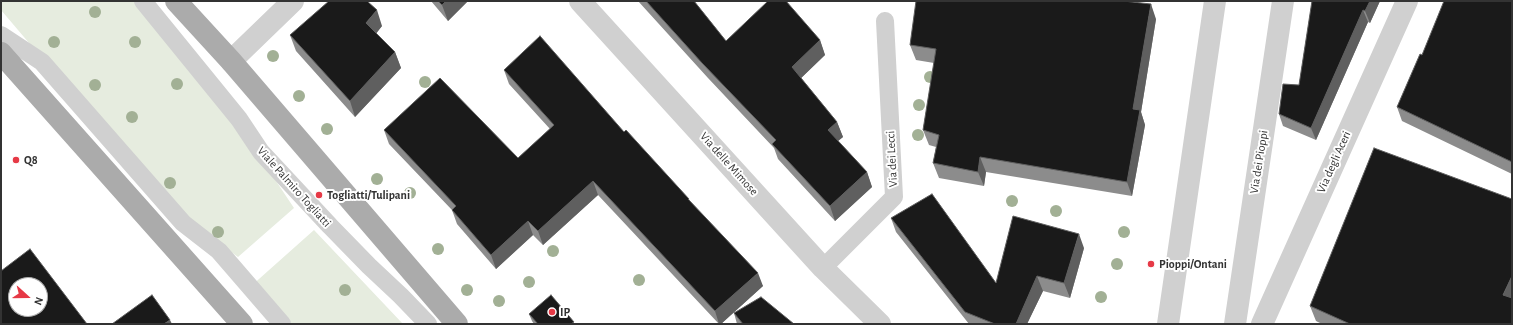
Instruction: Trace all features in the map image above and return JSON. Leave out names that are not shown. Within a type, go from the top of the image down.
[{"type":"main road","points":[[176,1],[231,61],[457,324]]},
{"type":"main road","points":[[1,54],[242,324]]},
{"type":"street","points":[[231,61],[293,1]]},
{"type":"street","name":"Via delle Mimose","points":[[580,1],[823,268],[880,324]]},
{"type":"street","points":[[1168,324],[1215,1]]},
{"type":"street","name":"Via dei Pioppi","points":[[1235,324],[1283,1]]},
{"type":"street","name":"Via degli Aceri","points":[[1262,324],[1407,1]]},
{"type":"lane","name":"Viale Palmiro Togliatti","points":[[143,1],[239,119],[261,152],[330,226],[428,324]]},
{"type":"lane","name":"Via dei Lecci","points":[[823,268],[894,197],[885,21]]},
{"type":"lane","points":[[1,35],[42,62],[183,223],[219,251],[282,324]]},
{"type":"shaded area","points":[[1,1],[134,1],[218,94],[294,208],[238,257],[165,203],[1,10]]},
{"type":"shaded area","points":[[314,230],[403,324],[282,324],[250,287]]},
{"type":"building","points":[[329,1],[367,1],[377,10],[366,23],[395,52],[350,101],[290,35]]},
{"type":"building","points":[[438,1],[446,1],[442,5]]},
{"type":"building","points":[[646,1],[694,1],[726,41],[768,1],[786,1],[820,40],[792,67],[837,122],[828,130],[867,172],[830,206],[772,144],[776,140],[702,63]]},
{"type":"building","points":[[916,1],[1123,1],[1151,4],[1133,109],[1140,110],[1127,182],[980,157],[978,172],[933,163],[939,135],[923,130],[936,49],[910,45]]},
{"type":"building","points":[[1312,1],[1370,1],[1365,11],[1363,10],[1311,128],[1279,114],[1283,84],[1299,85]]},
{"type":"building","points":[[1444,1],[1512,1],[1512,162],[1397,107],[1420,54],[1422,55]]},
{"type":"building","points":[[540,36],[624,132],[626,130],[688,199],[758,273],[715,311],[593,181],[538,231],[528,221],[491,255],[452,210],[456,206],[384,130],[440,78],[518,158],[554,125],[504,70]]},
{"type":"building","points":[[1374,148],[1512,199],[1512,276],[1503,295],[1512,298],[1512,324],[1350,324],[1310,306]]},
{"type":"building","points":[[932,194],[996,283],[1013,216],[1079,234],[1064,283],[1037,276],[1016,324],[995,324],[965,312],[891,218]]},
{"type":"building","points":[[30,249],[87,324],[1,324],[1,271]]},
{"type":"building","points":[[152,295],[170,320],[164,324],[112,324]]},
{"type":"building","points":[[551,295],[574,322],[571,324],[538,324],[529,314]]},
{"type":"building","points":[[761,297],[794,324],[743,324],[734,313]]},
{"type":"place","name":"Q8","points":[[16,160]]},
{"type":"place","name":"Togliatti/Tulipani","points":[[319,195]]},
{"type":"place","name":"Pioppi/Ontani","points":[[1151,264]]},
{"type":"place","name":"IP","points":[[552,312]]}]
